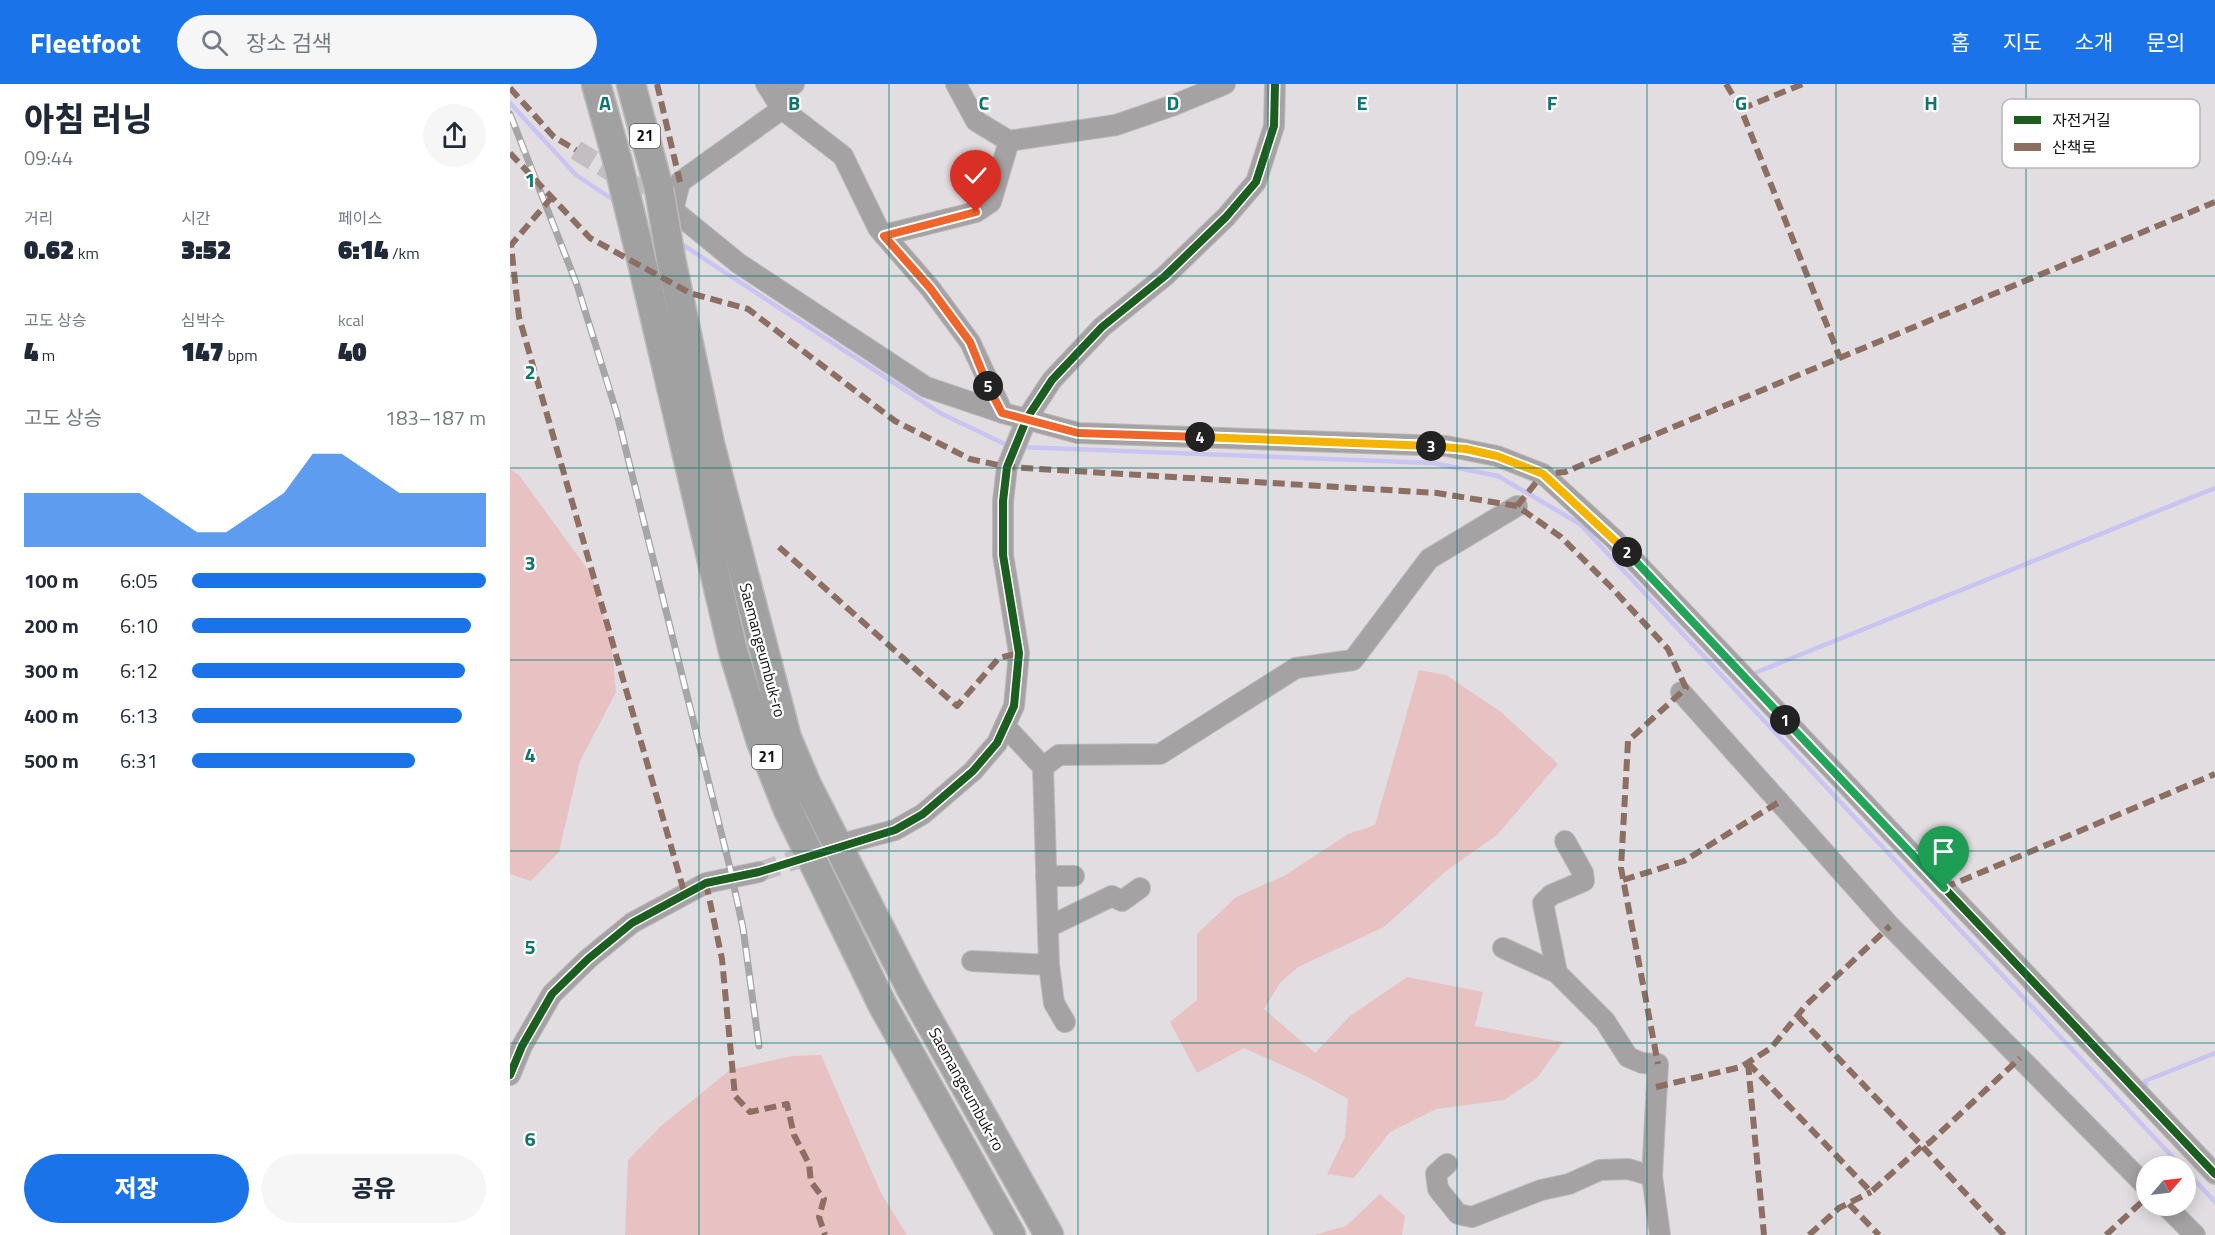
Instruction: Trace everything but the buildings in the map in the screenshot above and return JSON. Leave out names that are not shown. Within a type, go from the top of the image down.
[{"type":"highway","name":"Saemangeumbuk-ro","points":[[596,84],[636,237],[733,651],[761,742],[788,810],[882,1004],[1011,1235]]},
{"type":"highway","name":"Saemangeumbuk-ro","points":[[631,84],[660,189],[710,444],[787,738],[807,785],[911,989],[1049,1235]]},
{"type":"street","points":[[794,84],[774,97],[680,182],[673,210],[738,263],[926,387],[1002,413],[1078,433],[1446,446],[1497,456],[1543,474],[1614,539],[2215,1174]]},
{"type":"street","points":[[956,84],[976,121],[1009,141],[1116,125],[1226,84]]},
{"type":"street","points":[[849,842],[895,830],[924,814],[973,771],[997,743],[1014,706],[1019,652],[1003,555],[1003,501],[1007,467],[1027,418],[1052,380],[1095,334],[1165,276],[1226,217],[1256,182],[1274,126],[1275,84]]},
{"type":"street","points":[[774,97],[843,156],[878,228],[930,288],[970,342],[1002,413]]},
{"type":"street","points":[[884,236],[976,212],[991,202],[1009,141]]},
{"type":"street","points":[[1043,767],[1059,755],[1160,753],[1296,668],[1353,660],[1429,559],[1517,506]]},
{"type":"street","points":[[1681,692],[1890,926],[2136,1176]]},
{"type":"street","points":[[1005,726],[1043,767],[1049,965],[1054,1003],[1065,1022]]},
{"type":"street","points":[[1557,973],[1543,903],[1551,895],[1584,881],[1583,873],[1565,841]]},
{"type":"street","points":[[510,1075],[522,1046],[552,994],[588,959],[632,923],[706,883],[759,872]]},
{"type":"street","points":[[1046,876],[1074,876]]},
{"type":"street","points":[[1048,927],[1112,896],[1122,901],[1140,888]]},
{"type":"street","points":[[1503,948],[1557,973],[1605,1021],[1628,1057],[1642,1063],[1658,1064],[1652,1176],[1660,1235]]},
{"type":"street","points":[[972,961],[1049,965]]},
{"type":"street","points":[[1447,1164],[1436,1174],[1438,1189],[1458,1214],[1472,1217],[1541,1190],[1569,1184],[1600,1170],[1628,1170],[1652,1176]]},
{"type":"street","points":[[2176,1216],[2195,1235]]},
{"type":"shaded area","points":[[510,469],[519,475],[591,574],[611,637],[616,692],[580,761],[559,852],[531,881],[510,874]]},
{"type":"shaded area","points":[[1419,670],[1446,675],[1501,712],[1558,764],[1497,835],[1446,871],[1384,927],[1298,967],[1280,983],[1264,1009],[1315,1053],[1350,1016],[1407,977],[1483,992],[1475,1026],[1563,1042],[1537,1078],[1504,1100],[1436,1109],[1390,1132],[1354,1178],[1327,1174],[1345,1137],[1348,1099],[1306,1076],[1244,1048],[1197,1073],[1170,1022],[1197,1000],[1197,934],[1236,897],[1284,876],[1348,834],[1375,825]]},
{"type":"shaded area","points":[[821,1055],[882,1195],[907,1235],[625,1235],[628,1160],[661,1126],[730,1070],[792,1056]]},
{"type":"shaded area","points":[[1380,1194],[1405,1216],[1402,1235],[1314,1235],[1346,1226]]},
{"type":"waterway","points":[[510,103],[576,175],[615,201]]},
{"type":"waterway","points":[[680,243],[940,413],[1009,446]]},
{"type":"waterway","points":[[1020,447],[1433,463],[1498,476],[1580,524],[2172,1156]]},
{"type":"waterway","points":[[1757,672],[2215,488]]},
{"type":"waterway","points":[[2148,1094],[2145,1081],[2215,1053]]},
{"type":"waterway","points":[[2196,1182],[2215,1202]]},
{"type":"tunnel","points":[[576,150],[666,205]]},
{"type":"tunnel","points":[[759,872],[821,851]]},
{"type":"railway","points":[[510,114],[577,285],[617,414],[730,868],[743,928],[759,1046]]},
{"type":"marked path","points":[[657,84],[680,182]]},
{"type":"marked path","points":[[1726,84],[1741,109],[1840,358]]},
{"type":"marked path","points":[[1741,109],[1803,84]]},
{"type":"marked path","points":[[510,88],[554,137],[576,150]]},
{"type":"marked path","points":[[510,153],[590,238],[690,293],[748,309],[895,421],[970,459],[1007,467],[1437,493],[1517,506],[1561,537],[1668,649],[1686,688],[1628,741],[1621,868],[1658,1064]]},
{"type":"marked path","points":[[552,197],[511,245],[519,317],[685,895]]},
{"type":"marked path","points":[[1517,506],[1543,474],[1565,472],[2215,202]]},
{"type":"marked path","points":[[779,547],[957,706],[999,658],[1019,653]]},
{"type":"marked path","points":[[1944,888],[2215,774]]},
{"type":"marked path","points":[[1623,880],[1684,861],[1779,802]]},
{"type":"marked path","points":[[706,883],[722,959],[735,1096],[750,1112],[787,1104],[794,1135],[809,1164],[811,1182],[824,1199],[819,1217],[825,1235]]},
{"type":"marked path","points":[[1656,1087],[1741,1067],[1771,1048],[1806,1005],[1890,926]]},
{"type":"marked path","points":[[1748,1063],[1871,1192],[1922,1146],[1797,1015]]},
{"type":"marked path","points":[[2004,1235],[1922,1146],[1929,1143],[2020,1058]]},
{"type":"marked path","points":[[1748,1063],[1764,1235]]},
{"type":"marked path","points":[[1809,1235],[1839,1208],[1871,1192]]},
{"type":"marked path","points":[[1849,1204],[1879,1235]]},
{"type":"marked path","points":[[2106,1235],[2136,1207]]},
{"type":"cycle path","points":[[510,1075],[522,1046],[552,994],[588,959],[632,923],[706,883],[759,872],[895,830],[923,814],[973,771],[997,743],[1014,706],[1019,653],[1003,555],[1003,501],[1007,467],[1027,418],[1052,380],[1102,327],[1165,276],[1226,217],[1256,182],[1274,126],[1275,84]]},
{"type":"cycle path","points":[[1027,418],[1078,433],[1446,446],[1497,456],[1543,474],[1614,539],[2215,1174]]},
{"type":"route","points":[[976,212],[884,236],[930,288],[970,342],[1002,413],[1078,433],[1446,446],[1497,456],[1543,474],[1614,539],[1944,888]]}]
